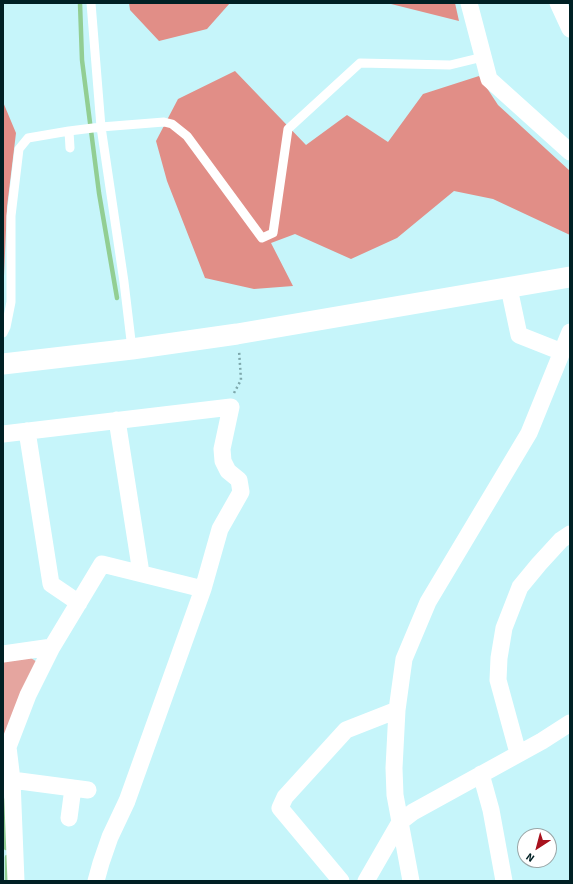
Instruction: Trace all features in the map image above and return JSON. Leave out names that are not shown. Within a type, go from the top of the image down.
[{"type":"street","points":[[469,3],[489,79],[570,152]]},
{"type":"street","points":[[558,3],[570,30]]},
{"type":"street","points":[[3,364],[132,349],[237,334],[570,277]]},
{"type":"street","points":[[509,288],[519,335],[562,352]]},
{"type":"street","points":[[411,881],[394,788],[397,710],[404,659],[428,602],[529,433],[570,332]]},
{"type":"street","points":[[3,434],[232,407],[222,449],[223,461],[228,471],[239,480],[241,492],[220,529],[204,589],[127,801],[110,837],[96,881]]},
{"type":"street","points":[[117,420],[140,573]]},
{"type":"street","points":[[27,431],[51,584],[79,603]]},
{"type":"street","points":[[518,753],[498,680],[499,658],[504,628],[520,587],[543,559],[570,534]]},
{"type":"street","points":[[16,881],[12,780],[8,747],[28,695],[52,647],[102,564],[204,589]]},
{"type":"street","points":[[3,654],[52,647]]},
{"type":"street","points":[[341,881],[280,808],[285,797],[346,730],[397,710]]},
{"type":"street","points":[[366,881],[400,822],[413,812],[542,741],[570,723]]},
{"type":"street","points":[[480,774],[491,810],[504,881]]},
{"type":"street","points":[[12,780],[80,789],[68,818]]},
{"type":"lane","points":[[91,3],[101,127],[124,282],[132,349]]},
{"type":"lane","points":[[3,333],[6,327],[11,302],[11,216],[19,149],[28,138],[101,127],[164,122],[172,124],[187,136],[262,238],[273,233],[288,129],[360,63],[450,65],[483,57]]},
{"type":"lane","points":[[69,131],[70,148]]},
{"type":"path","points":[[232,407],[232,398],[241,380],[237,334]]},
{"type":"shaded area","points":[[129,3],[230,3],[207,29],[159,41],[130,10]]},
{"type":"shaded area","points":[[387,3],[455,3],[459,21]]},
{"type":"shaded area","points":[[235,71],[306,145],[347,115],[388,142],[423,94],[479,76],[498,105],[570,171],[570,235],[493,199],[454,191],[397,238],[351,259],[295,234],[271,243],[293,286],[254,289],[205,278],[167,181],[156,141],[178,99]]},
{"type":"shaded area","points":[[3,102],[16,133],[7,207],[3,279]]},
{"type":"shaded area","points":[[31,658],[37,662],[3,739],[3,662]]},
{"type":"waterway","points":[[80,3],[82,60],[99,193],[117,298]]},
{"type":"waterway","points":[[3,800],[6,848]]},
{"type":"waterway","points":[[7,857],[7,881]]}]
